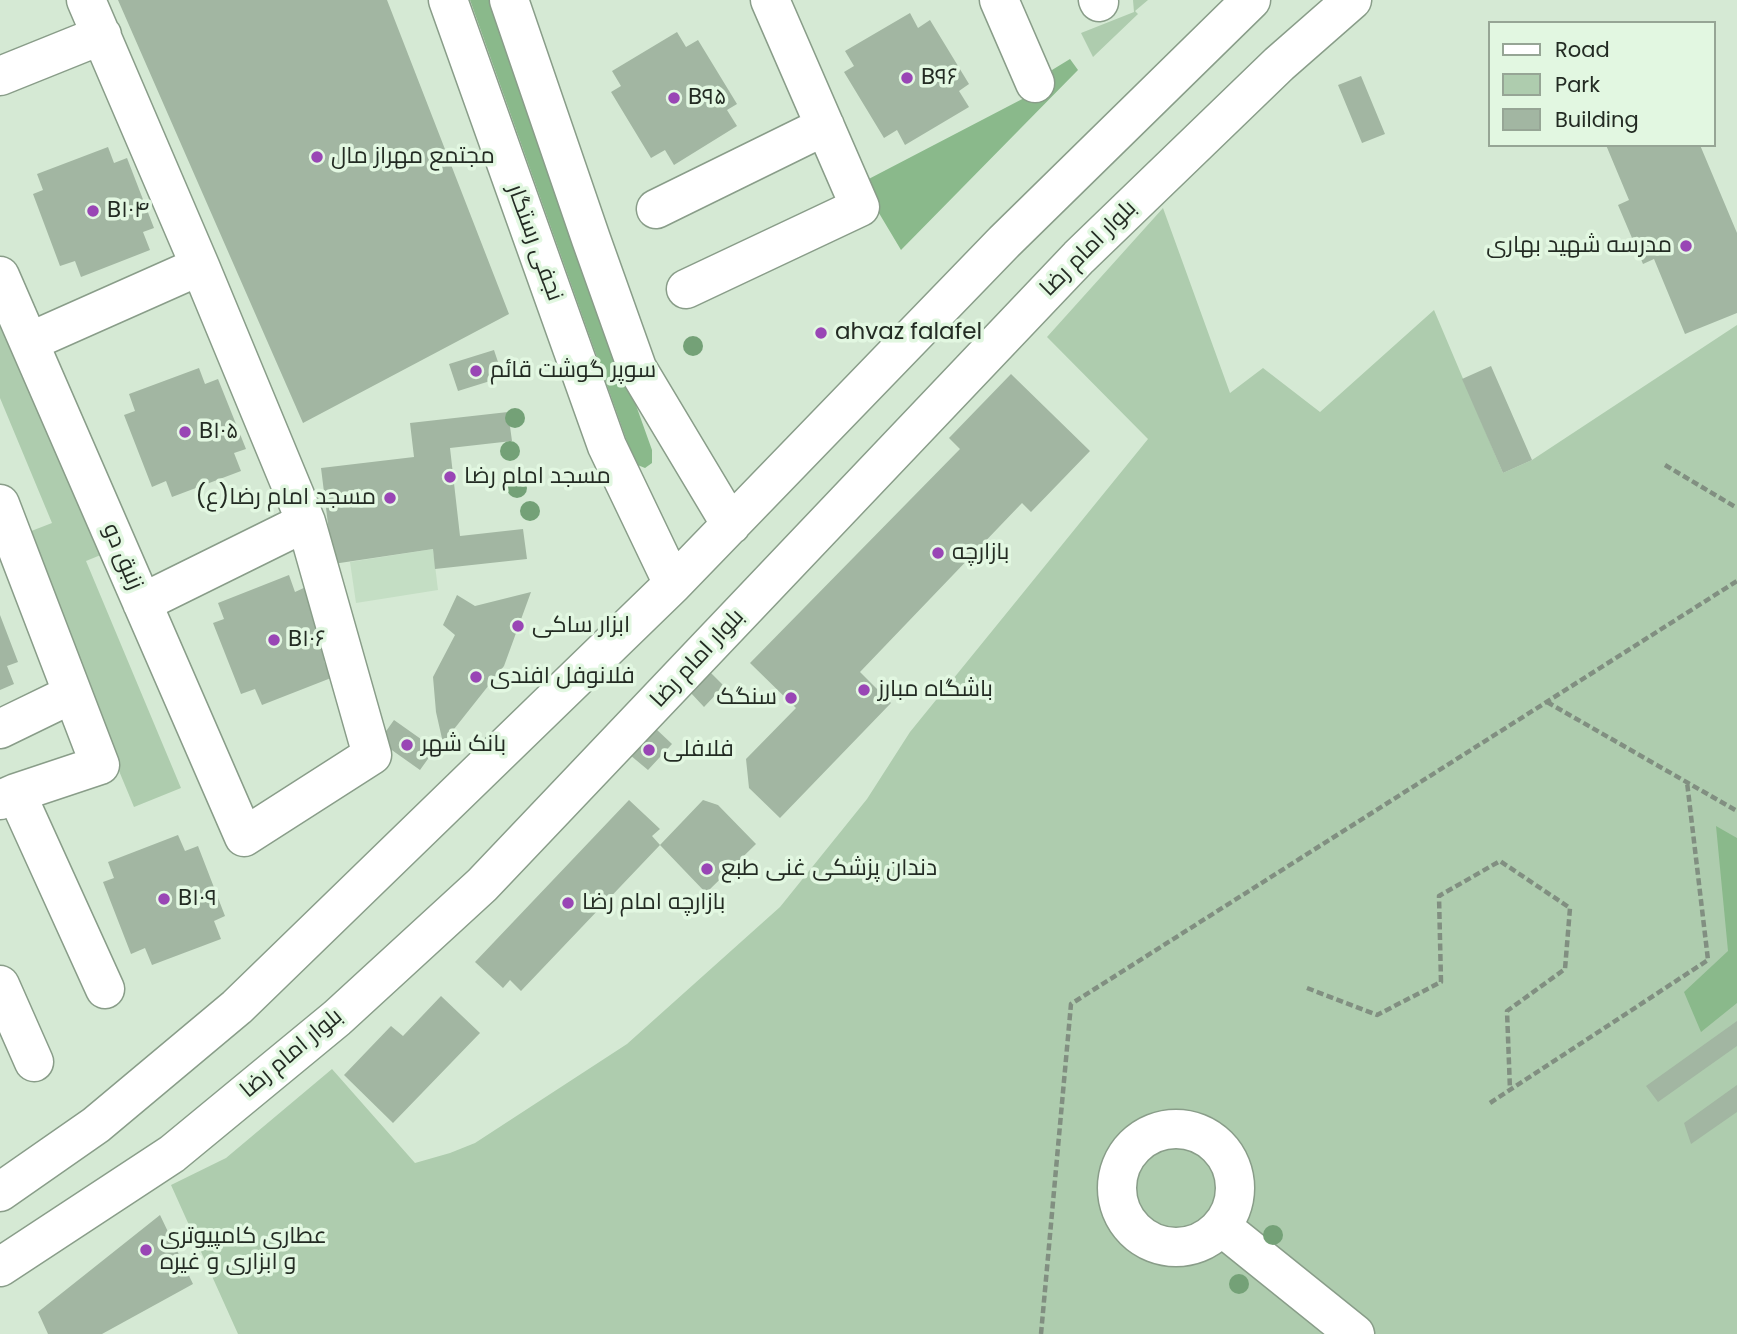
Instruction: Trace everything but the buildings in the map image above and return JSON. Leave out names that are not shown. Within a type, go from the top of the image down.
[{"type":"street","points":[[86,0],[306,522],[142,603]]},
{"type":"street","name":"نجفی رستگار","points":[[448,0],[607,446],[673,584]]},
{"type":"street","points":[[509,0],[637,368],[731,525]]},
{"type":"street","points":[[686,289],[860,206],[769,0]]},
{"type":"street","points":[[999,0],[1035,83]]},
{"type":"street","points":[[0,1192],[96,1125],[237,1007],[673,584],[1004,242],[1251,0]]},
{"type":"street","name":"بلوار امام رضا","points":[[0,1267],[172,1154],[337,1018],[482,885],[1079,257],[1279,64],[1352,0]]},
{"type":"street","points":[[0,76],[102,35]]},
{"type":"street","points":[[656,209],[825,126]]},
{"type":"street","points":[[29,342],[200,266]]},
{"type":"street","name":"زنبق دو","points":[[0,275],[244,837],[372,755],[306,522]]},
{"type":"street","points":[[0,504],[100,765],[8,797],[105,989]]},
{"type":"street","points":[[0,729],[72,694]]},
{"type":"street","points":[[0,985],[34,1062]]},
{"type":"street","points":[[1222,1227],[1355,1334]]},
{"type":"path","points":[[1665,465],[1737,508]]},
{"type":"path","points":[[1041,1334],[1071,1004],[1737,581]]},
{"type":"path","points":[[1547,702],[1737,811]]},
{"type":"path","points":[[1490,1103],[1708,960],[1687,782]]},
{"type":"path","points":[[1307,988],[1377,1015],[1441,982],[1439,896],[1500,861],[1570,908],[1565,969],[1507,1011],[1510,1090]]},
{"type":"shaded area","points":[[433,549],[438,590],[356,603],[350,562]]},
{"type":"green space","points":[[470,0],[491,0],[652,450],[652,463],[645,468],[635,464]]},
{"type":"green space","points":[[1133,0],[1148,0],[1135,11],[1138,14],[1093,57],[1081,33],[1134,12]]},
{"type":"green space","points":[[1070,59],[1078,70],[901,250],[861,183],[1053,83],[1052,70]]},
{"type":"green space","points":[[1163,208],[1230,393],[1263,368],[1320,412],[1434,310],[1503,473],[1532,460],[1737,325],[1737,1334],[238,1334],[171,1185],[226,1158],[332,1069],[415,1163],[475,1143],[627,1044],[780,907],[867,799],[910,732],[1148,439],[1047,337]]},
{"type":"green space","points":[[0,292],[108,552],[86,561],[181,788],[134,807],[21,535],[52,523],[0,398]]},
{"type":"green space","points":[[1716,826],[1737,838],[1737,1003],[1701,1032],[1684,992],[1728,951]]},
{"type":"place","name":"B۹۶","points":[[907,78]]},
{"type":"place","name":"B۹۵","points":[[674,98]]},
{"type":"place","name":"مجتمع مهراز مال","points":[[317,157]]},
{"type":"place","name":"B۱۰۴","points":[[93,211]]},
{"type":"place","name":"مدرسه شهید بهاری","points":[[1686,246]]},
{"type":"place","name":"ahvaz falafel","points":[[821,333]]},
{"type":"place","name":"سوپر گوشت قائم","points":[[476,371]]},
{"type":"place","name":"B۱۰۵","points":[[185,432]]},
{"type":"place","name":"مسجد امام رضا","points":[[450,477]]},
{"type":"place","name":"مسجد امام رضا(ع)","points":[[390,498]]},
{"type":"place","name":"بازارچه","points":[[938,553]]},
{"type":"place","name":"ابزار ساکی","points":[[518,626]]},
{"type":"place","name":"B۱۰۶","points":[[274,640]]},
{"type":"place","name":"فلانوفل افندی","points":[[476,677]]},
{"type":"place","name":"باشگاه مبارز","points":[[864,690]]},
{"type":"place","name":"سنگک","points":[[791,698]]},
{"type":"place","name":"بانک شهر","points":[[407,745]]},
{"type":"place","name":"فلافلی","points":[[649,750]]},
{"type":"place","name":"دندان پزشکی غنی طبع","points":[[707,869]]},
{"type":"place","name":"B۱۰۹","points":[[164,899]]},
{"type":"place","name":"بازارچه امام رضا","points":[[568,903]]},
{"type":"place","name":"عطاری کامپیوتری و ابزاری و غیره","points":[[146,1250]]}]
